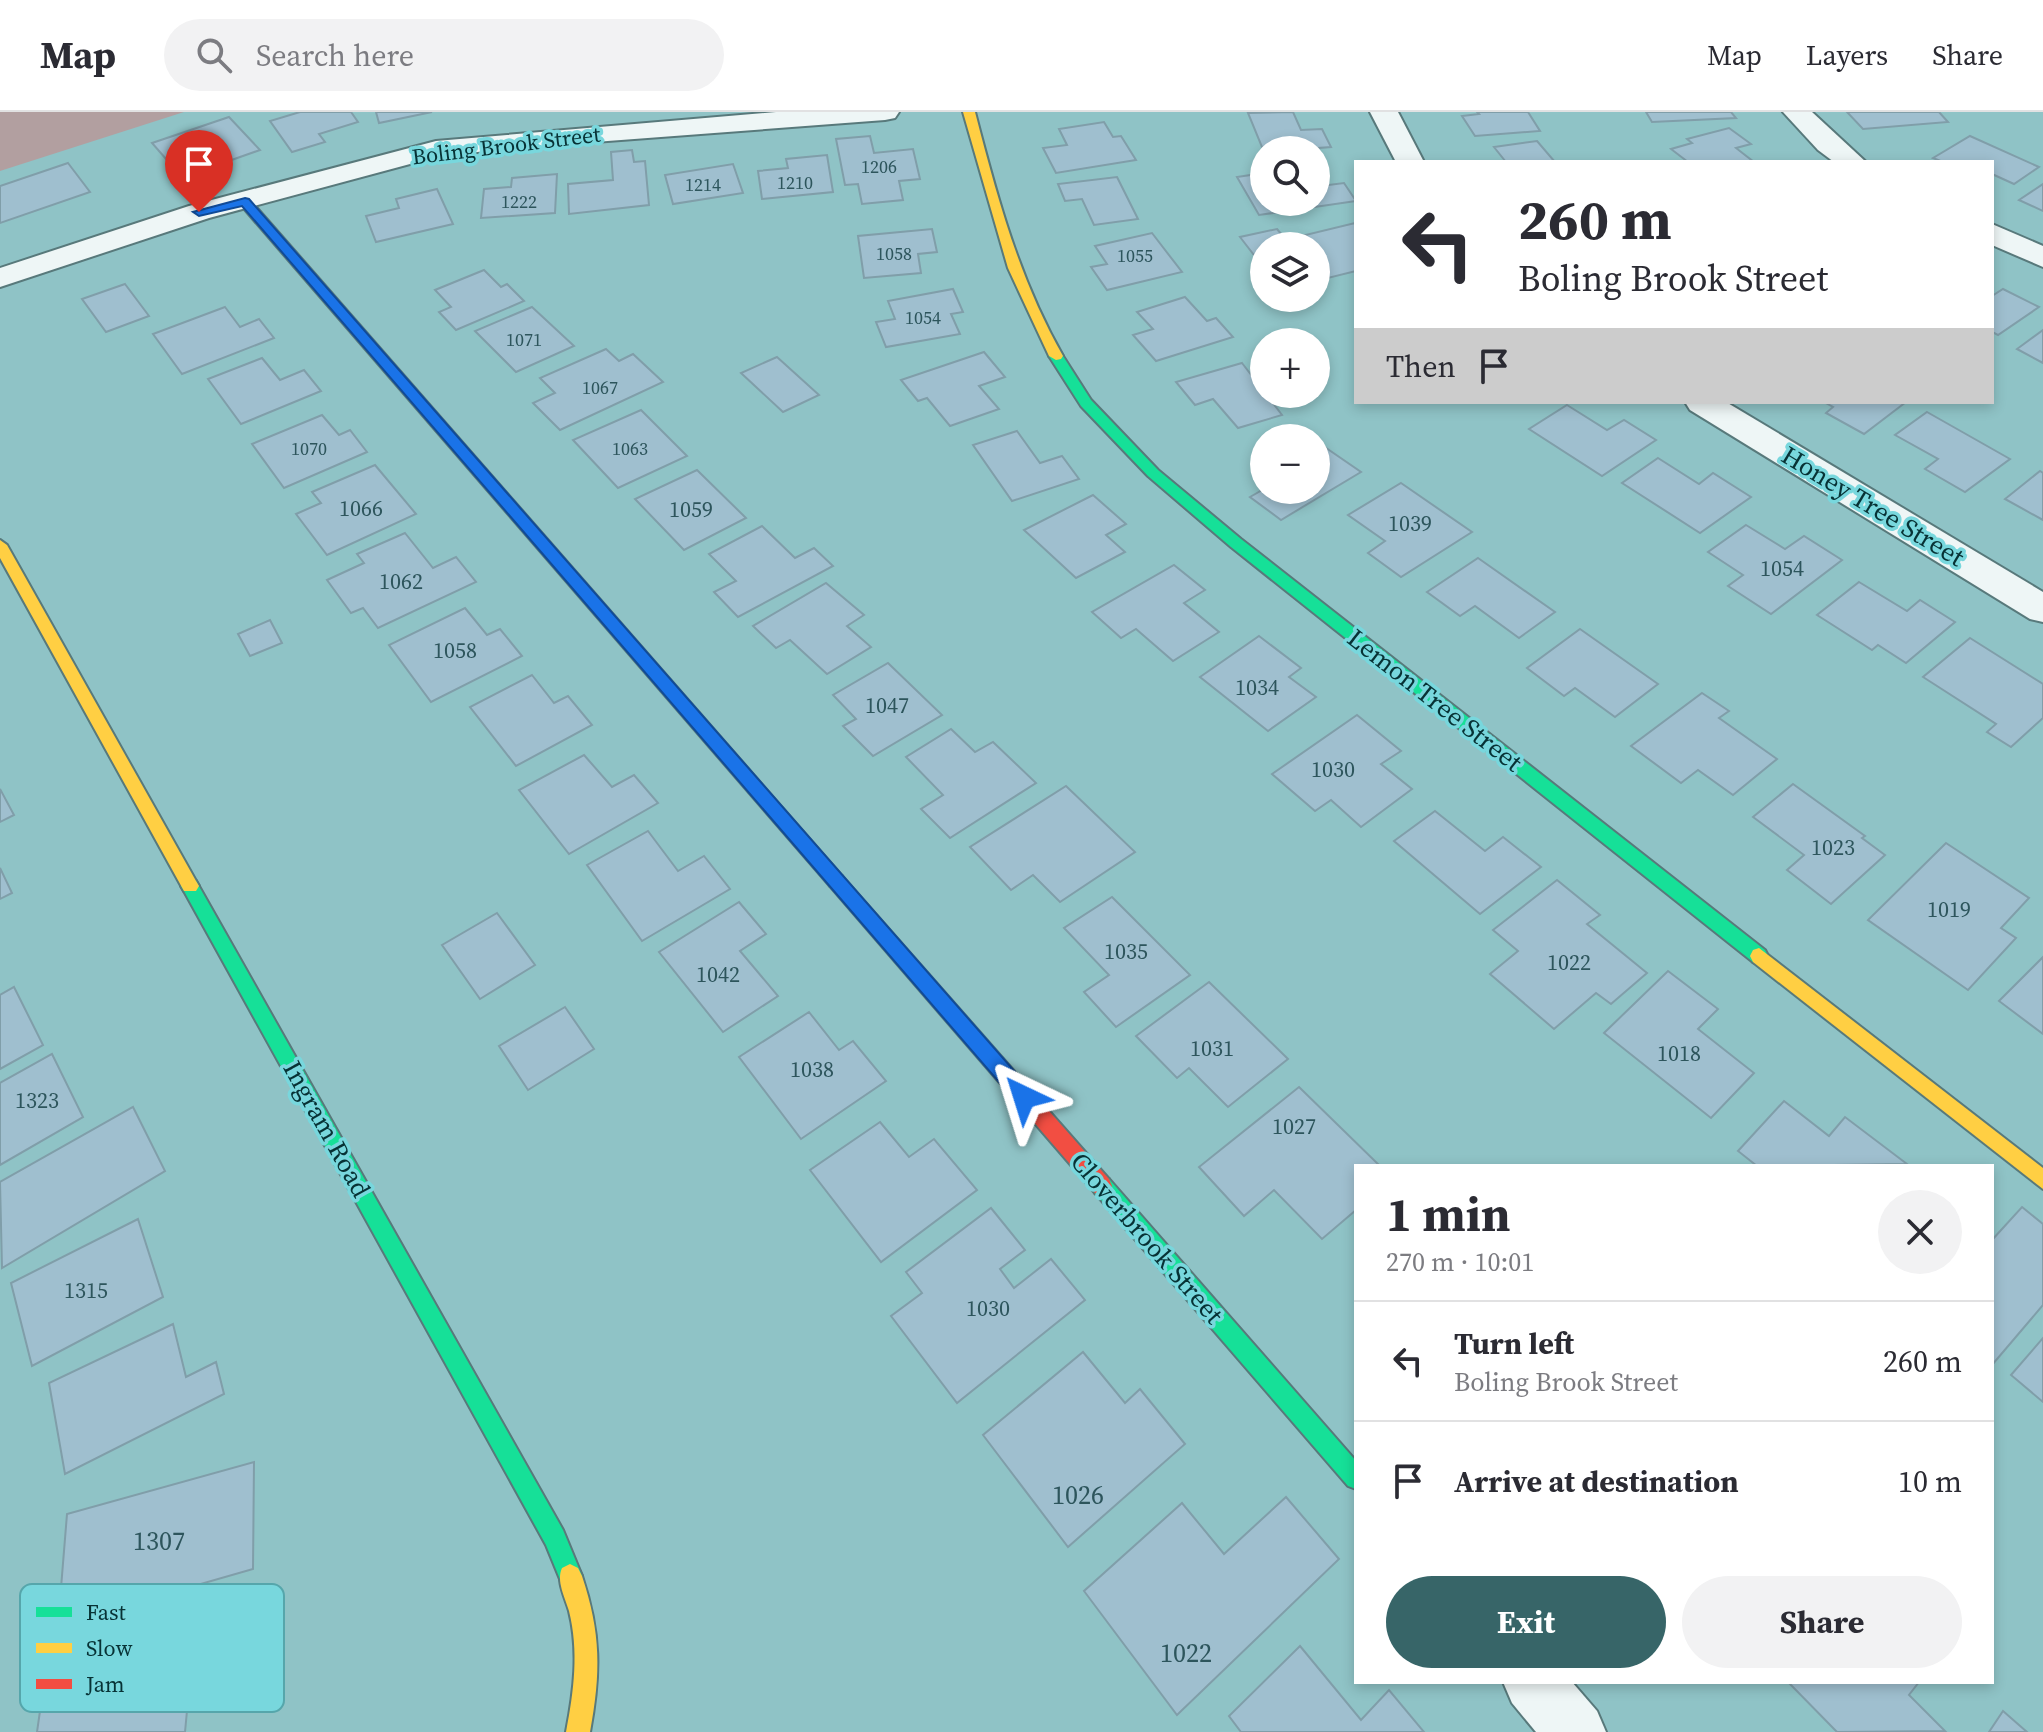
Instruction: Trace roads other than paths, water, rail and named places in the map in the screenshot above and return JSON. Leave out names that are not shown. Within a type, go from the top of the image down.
[{"type":"street","name":"Boling Brook Street","points":[[0,278],[144,229],[436,149],[502,141],[885,112]]},
{"type":"street","name":"Lemon Tree Street","points":[[969,112],[1001,237],[1043,334],[1086,403],[1153,473],[1236,543],[2043,1180]]},
{"type":"street","points":[[1384,112],[1409,160]]},
{"type":"street","points":[[1797,112],[1828,144],[1849,160]]},
{"type":"street","name":"Cloverbrook Street","points":[[245,202],[1354,1476]]},
{"type":"street","points":[[1994,234],[2043,258]]},
{"type":"street","name":"Honey Tree Street","points":[[1705,404],[2043,609]]},
{"type":"street","name":"Ingram Road","points":[[0,545],[555,1538],[578,1595],[587,1635],[588,1682],[578,1732]]},
{"type":"street","points":[[1535,1684],[1576,1732]]}]
